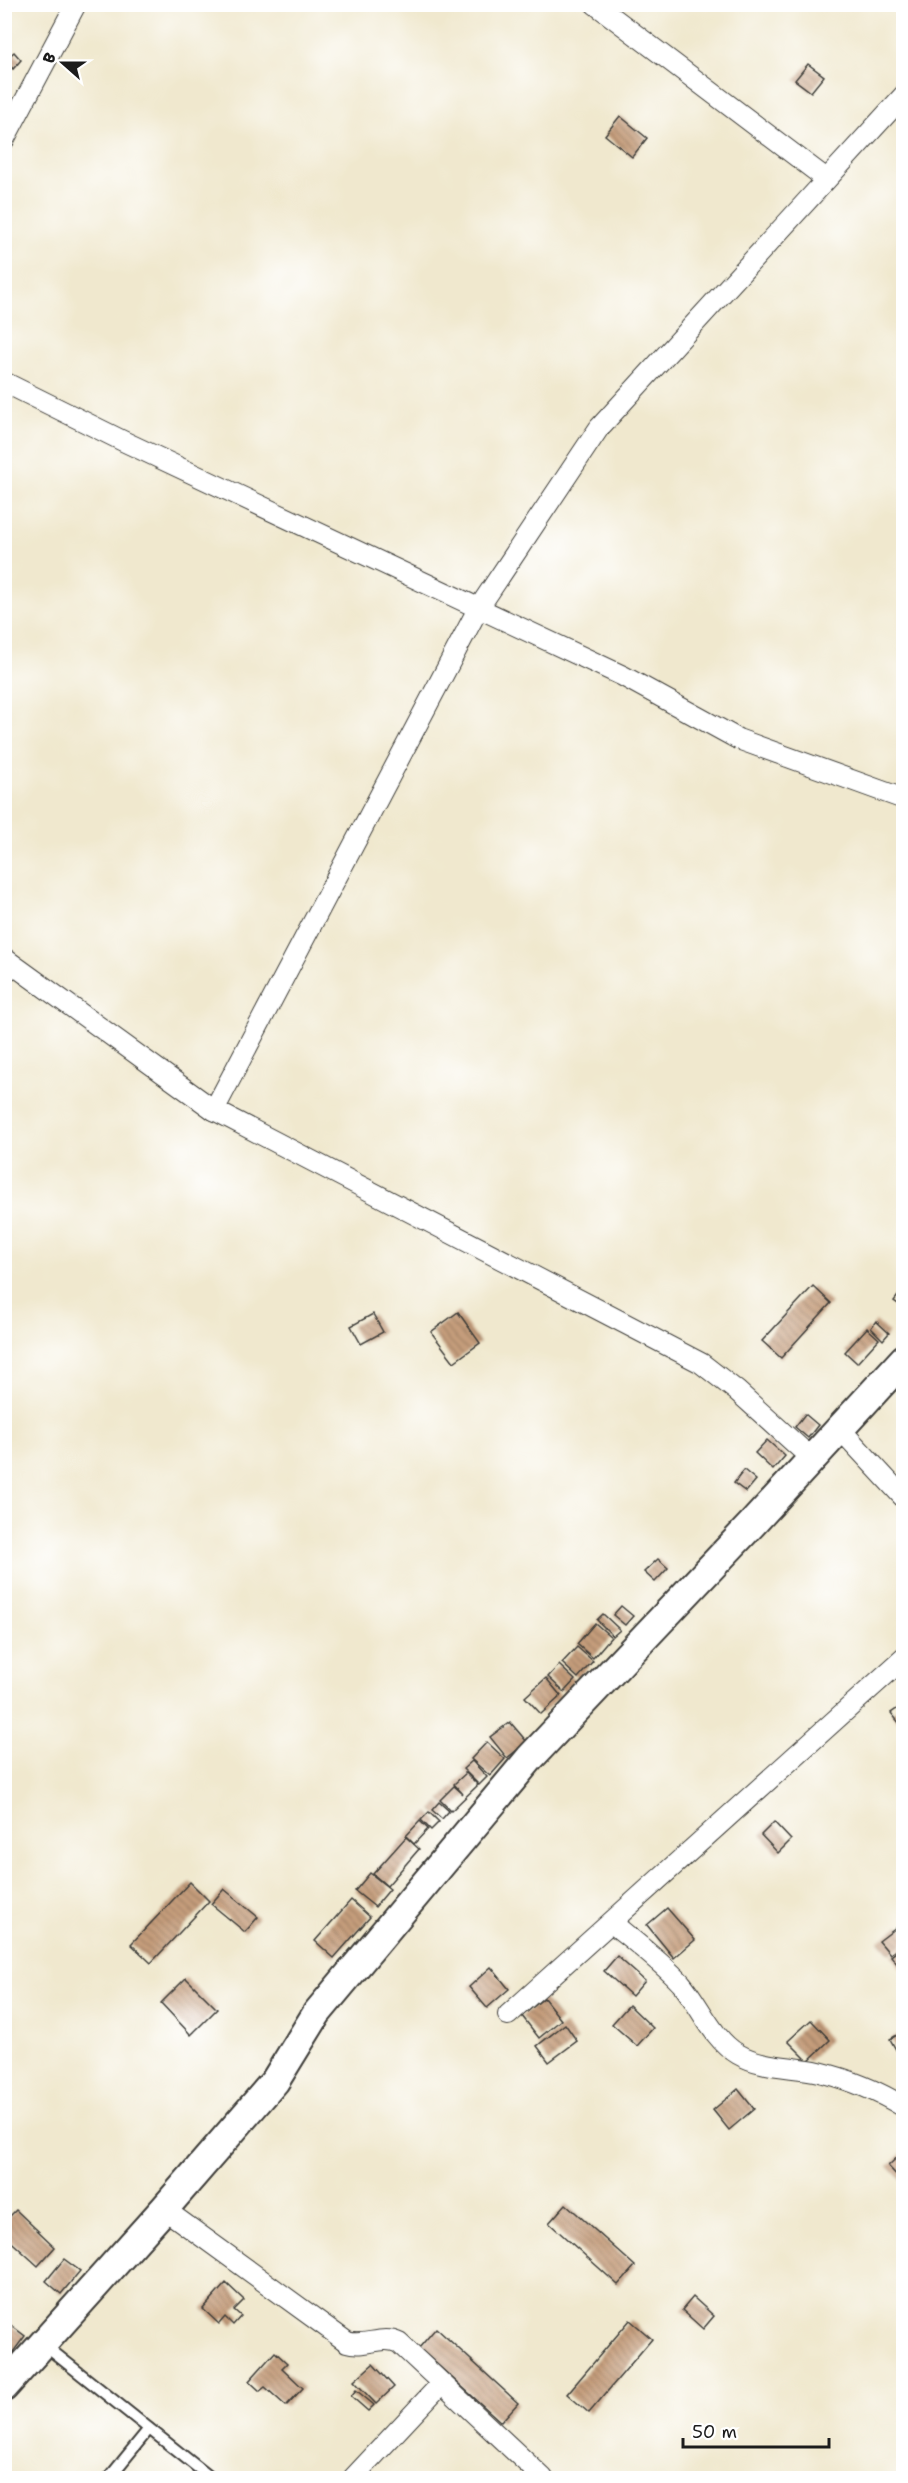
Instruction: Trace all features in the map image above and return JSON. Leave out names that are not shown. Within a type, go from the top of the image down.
[{"type":"main road","points":[[4,2387],[164,2209],[274,2081],[317,2013],[530,1758],[812,1459],[903,1359]]},
{"type":"street","points":[[4,140],[76,4]]},
{"type":"street","points":[[595,4],[825,178]]},
{"type":"street","points":[[214,1110],[478,609],[598,428],[753,262],[825,178],[903,95]]},
{"type":"street","points":[[4,382],[623,676],[738,739],[903,799]]},
{"type":"street","points":[[4,958],[214,1110],[701,1363],[737,1391],[812,1459]]},
{"type":"street","points":[[840,1429],[903,1498]]},
{"type":"street","points":[[508,2015],[903,1658]]},
{"type":"street","points":[[612,1923],[667,1969],[682,1985],[724,2043],[738,2054],[754,2061],[819,2072],[886,2096],[903,2106]]},
{"type":"street","points":[[164,2209],[348,2342],[360,2344],[393,2340],[543,2478]]},
{"type":"street","points":[[353,2478],[441,2384]]},
{"type":"lane","points":[[42,2343],[211,2478]]},
{"type":"lane","points":[[109,2478],[149,2428]]},
{"type":"building","points":[[14,52],[21,60],[13,69],[5,60]]},
{"type":"building","points":[[808,64],[824,76],[811,92],[795,80]]},
{"type":"building","points":[[620,116],[647,138],[632,157],[605,135]]},
{"type":"building","points":[[813,1286],[831,1303],[781,1358],[762,1341]]},
{"type":"building","points":[[904,1288],[904,1308],[894,1301]]},
{"type":"building","points":[[458,1312],[480,1343],[454,1362],[431,1332]]},
{"type":"building","points":[[373,1314],[383,1332],[361,1344],[351,1326]]},
{"type":"building","points":[[876,1321],[889,1333],[883,1340],[871,1328]]},
{"type":"building","points":[[867,1328],[879,1339],[857,1363],[845,1352]]},
{"type":"building","points":[[805,1414],[818,1425],[808,1438],[795,1427]]},
{"type":"building","points":[[767,1440],[785,1456],[773,1470],[755,1453]]},
{"type":"building","points":[[744,1470],[756,1480],[746,1492],[734,1483]]},
{"type":"building","points":[[658,1559],[668,1568],[655,1582],[644,1572]]},
{"type":"building","points":[[621,1606],[633,1616],[625,1625],[613,1615]]},
{"type":"building","points":[[603,1614],[620,1630],[613,1636],[597,1620]]},
{"type":"building","points":[[595,1623],[611,1637],[593,1658],[577,1644]]},
{"type":"building","points":[[577,1647],[593,1661],[578,1678],[562,1663]]},
{"type":"building","points":[[559,1665],[575,1680],[564,1692],[548,1677]]},
{"type":"building","points":[[546,1678],[561,1696],[541,1714],[525,1697]]},
{"type":"building","points":[[904,1704],[904,1729],[891,1713]]},
{"type":"building","points":[[510,1722],[527,1742],[507,1758],[490,1737]]},
{"type":"building","points":[[487,1742],[505,1759],[490,1776],[471,1759]]},
{"type":"building","points":[[472,1761],[487,1777],[479,1785],[463,1769]]},
{"type":"building","points":[[466,1773],[478,1785],[451,1811],[440,1800],[454,1786],[463,1794],[454,1784]]},
{"type":"building","points":[[439,1802],[449,1811],[442,1819],[432,1810]]},
{"type":"building","points":[[429,1812],[439,1822],[431,1830],[421,1820]]},
{"type":"building","points":[[420,1821],[428,1829],[414,1844],[406,1836]]},
{"type":"building","points":[[774,1822],[791,1840],[778,1853],[761,1835]]},
{"type":"building","points":[[406,1837],[419,1849],[387,1886],[373,1874]]},
{"type":"building","points":[[370,1873],[390,1889],[375,1907],[355,1891]]},
{"type":"building","points":[[190,1882],[209,1901],[151,1963],[131,1944]]},
{"type":"building","points":[[224,1889],[258,1917],[245,1932],[211,1904]]},
{"type":"building","points":[[351,1900],[370,1917],[334,1958],[315,1941]]},
{"type":"building","points":[[667,1908],[695,1940],[674,1958],[647,1925]]},
{"type":"building","points":[[900,1925],[904,1930],[904,1944],[890,1954],[879,1941]]},
{"type":"building","points":[[904,1946],[904,1973],[891,1956]]},
{"type":"building","points":[[617,1956],[645,1981],[632,1996],[604,1971]]},
{"type":"building","points":[[491,1967],[509,1989],[487,2008],[469,1987]]},
{"type":"building","points":[[186,1978],[217,2009],[191,2035],[161,2003]]},
{"type":"building","points":[[544,1998],[561,2020],[539,2038],[522,2016]]},
{"type":"building","points":[[629,2005],[653,2028],[637,2046],[612,2024]]},
{"type":"building","points":[[811,2020],[830,2040],[808,2061],[788,2041]]},
{"type":"building","points":[[565,2024],[577,2041],[549,2062],[537,2046]]},
{"type":"building","points":[[904,2031],[904,2064],[890,2039]]},
{"type":"building","points":[[738,2089],[754,2109],[729,2130],[713,2110]]},
{"type":"building","points":[[904,2151],[904,2183],[888,2166]]},
{"type":"building","points":[[566,2204],[635,2266],[618,2285],[549,2223]]},
{"type":"building","points":[[16,2210],[55,2247],[38,2266],[4,2235],[4,2222]]},
{"type":"building","points":[[64,2259],[80,2271],[61,2294],[46,2281]]},
{"type":"building","points":[[226,2283],[244,2300],[234,2310],[241,2316],[233,2325],[225,2317],[219,2324],[203,2309]]},
{"type":"building","points":[[693,2297],[714,2316],[703,2329],[682,2310]]},
{"type":"building","points":[[630,2320],[652,2339],[589,2413],[567,2394]]},
{"type":"building","points":[[8,2323],[25,2336],[4,2364],[4,2328]]},
{"type":"building","points":[[436,2328],[518,2403],[501,2422],[419,2348]]},
{"type":"building","points":[[275,2352],[287,2363],[282,2368],[303,2388],[286,2406],[265,2387],[260,2391],[249,2381]]},
{"type":"building","points":[[373,2364],[394,2387],[376,2404],[354,2381]]},
{"type":"building","points":[[356,2390],[374,2405],[368,2411],[351,2396]]}]
